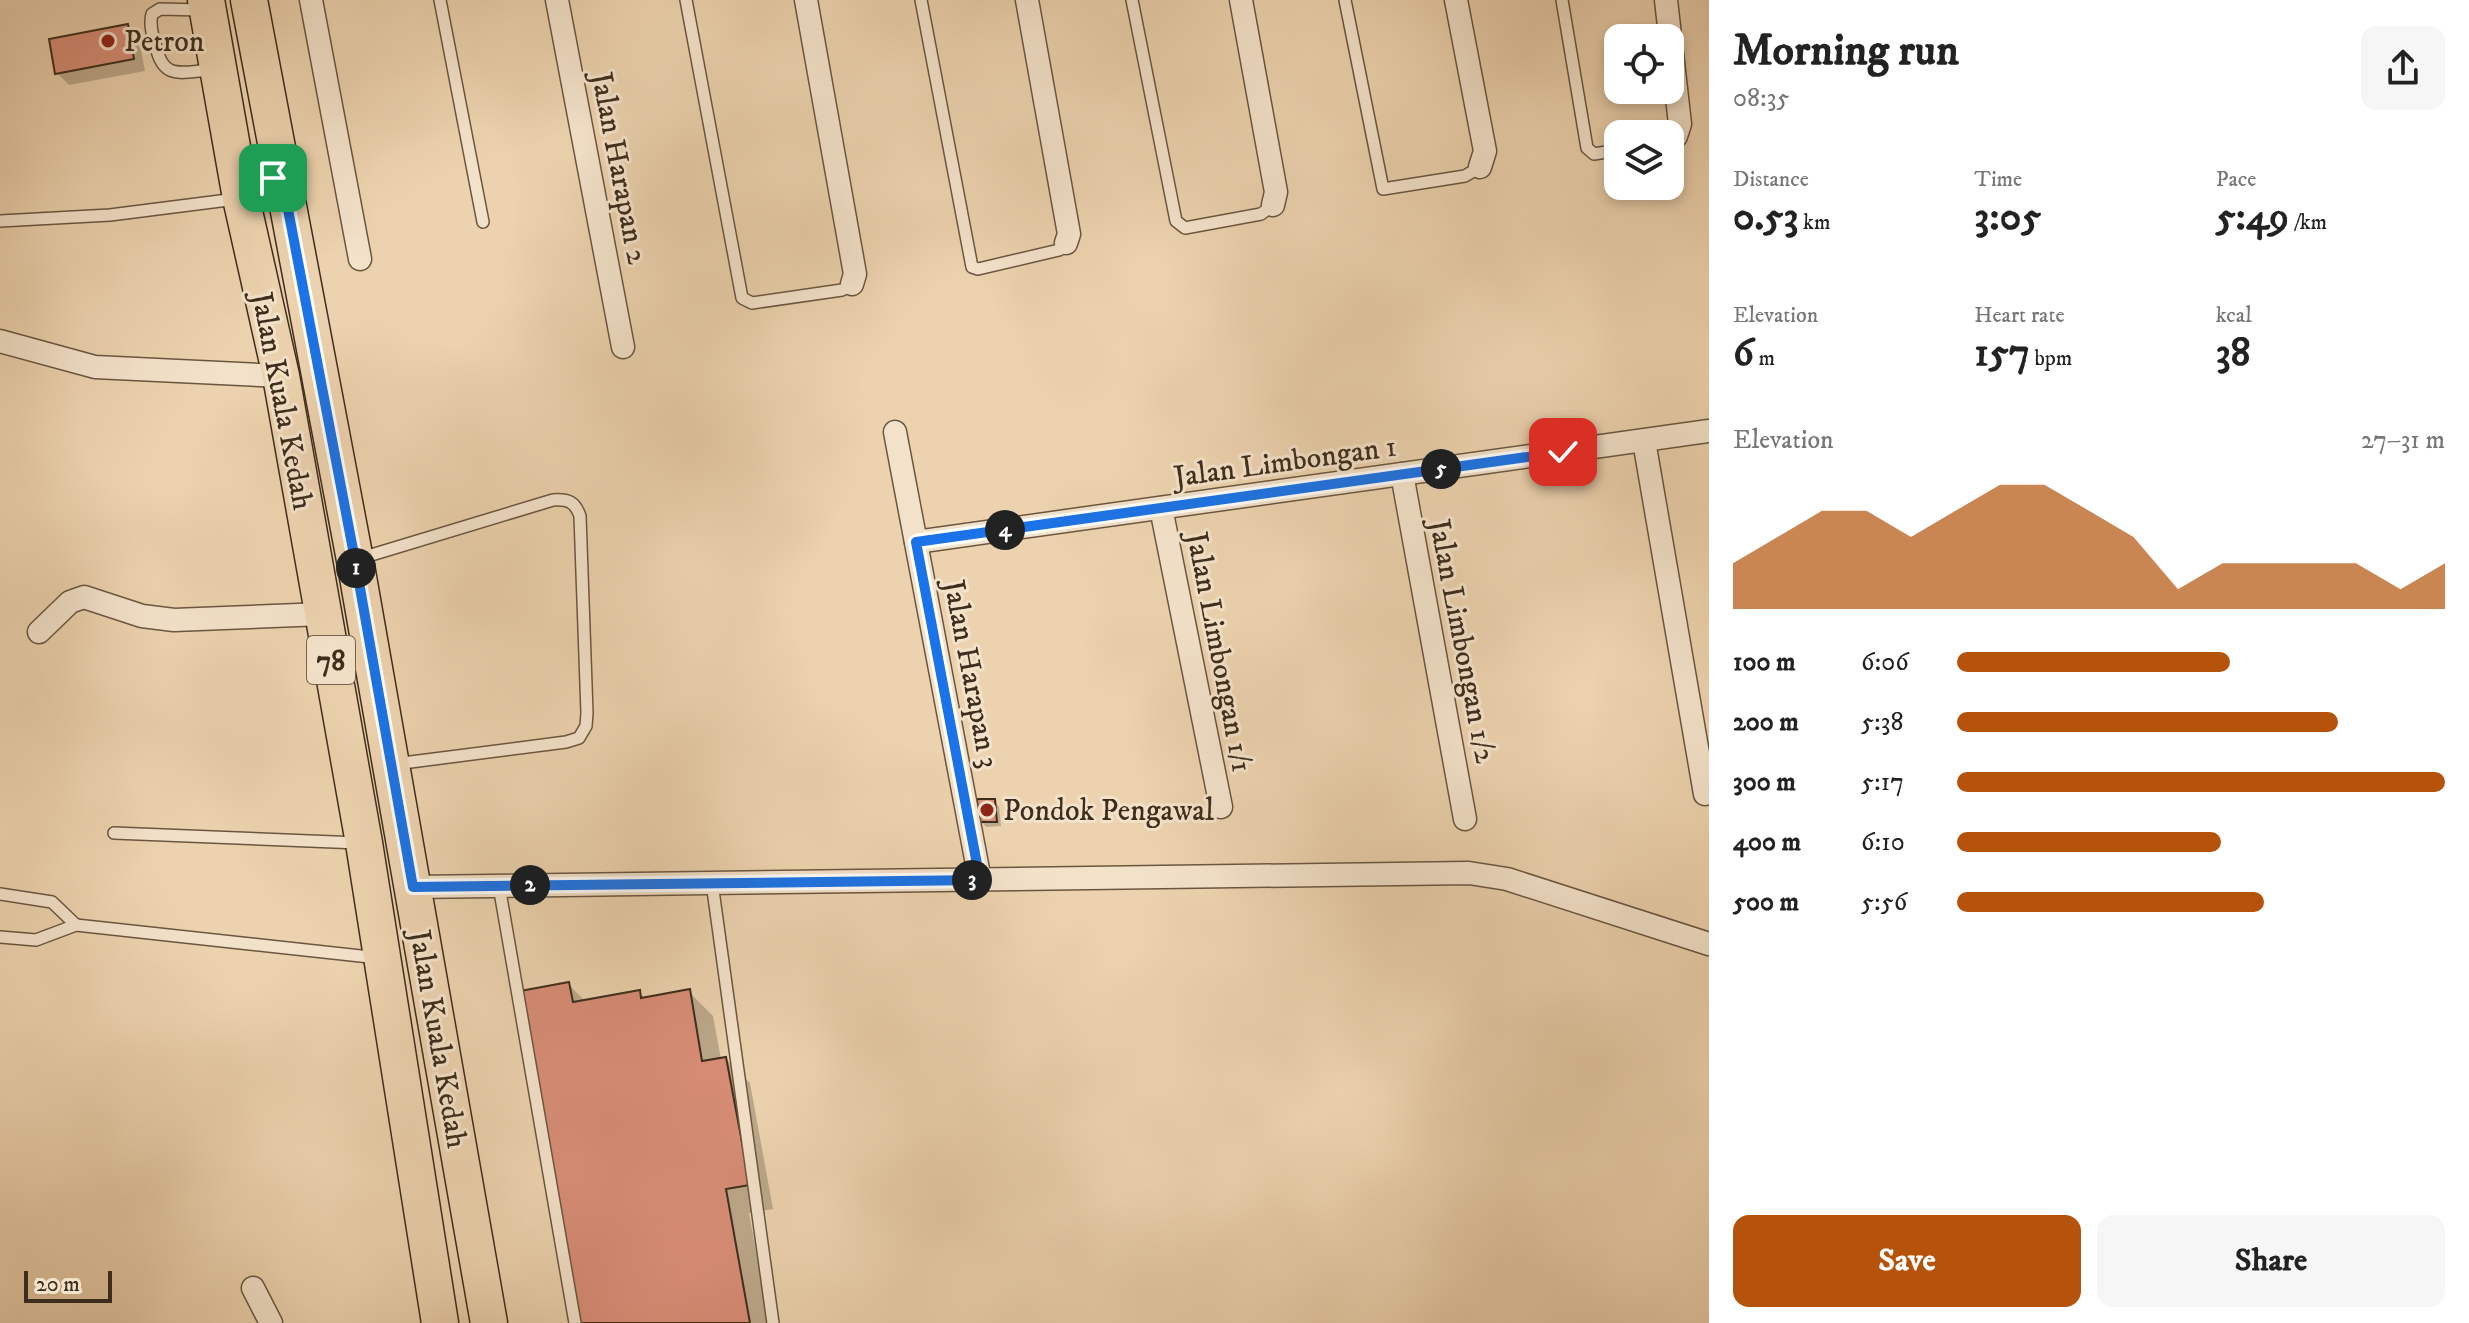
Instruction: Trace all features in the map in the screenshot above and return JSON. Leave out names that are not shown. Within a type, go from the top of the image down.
[{"type":"main road","name":"Jalan Kuala Kedah","points":[[249,0],[355,560],[489,1323]]},
{"type":"main road","name":"Jalan Kuala Kedah","points":[[207,5],[241,198],[281,376],[364,843],[440,1323]]},
{"type":"main road","points":[[241,198],[262,190],[269,183],[278,157]]},
{"type":"street","points":[[311,0],[360,259]]},
{"type":"street","name":"Jalan Harapan 2","points":[[557,0],[623,347]]},
{"type":"street","points":[[806,0],[855,274],[852,284]]},
{"type":"street","points":[[1027,0],[1069,234],[1066,243]]},
{"type":"street","points":[[1241,0],[1276,192],[1273,205]]},
{"type":"street","points":[[1456,0],[1485,151],[1480,167]]},
{"type":"street","points":[[1666,0],[1680,120]]},
{"type":"street","points":[[0,341],[95,367],[281,376]]},
{"type":"street","name":"Jalan Limbongan 1","points":[[916,542],[1709,431]]},
{"type":"street","name":"Jalan Harapan 3","points":[[895,432],[980,880]]},
{"type":"street","points":[[1644,441],[1705,794]]},
{"type":"street","name":"Jalan Limbongan 1/2","points":[[1402,474],[1465,819]]},
{"type":"street","name":"Jalan Limbongan 1/1","points":[[1161,508],[1221,807]]},
{"type":"street","points":[[39,632],[70,602],[84,597],[142,616],[174,620],[323,614]]},
{"type":"street","points":[[413,887],[1469,873],[1507,879],[1709,944]]},
{"type":"street","points":[[253,1288],[271,1323]]},
{"type":"lane","points":[[440,0],[483,222]]},
{"type":"lane","points":[[686,0],[742,298],[752,303],[842,290],[852,284]]},
{"type":"lane","points":[[921,0],[972,267],[978,269],[1059,250],[1066,243]]},
{"type":"lane","points":[[1132,0],[1176,221],[1185,228],[1261,214],[1273,205]]},
{"type":"lane","points":[[1345,0],[1383,189],[1465,176],[1480,167]]},
{"type":"lane","points":[[1562,0],[1587,148],[1594,154],[1604,152]]},
{"type":"lane","points":[[207,5],[160,9],[152,14],[150,22],[160,64],[165,69],[218,70]]},
{"type":"lane","points":[[0,221],[110,215],[241,198]]},
{"type":"lane","points":[[355,560],[553,500],[567,499],[576,505],[580,516],[587,713],[586,726],[579,738],[390,765]]},
{"type":"lane","points":[[114,833],[364,843]]},
{"type":"lane","points":[[712,883],[773,1323]]},
{"type":"lane","points":[[499,886],[575,1323]]},
{"type":"lane","points":[[0,894],[52,902],[76,925]]},
{"type":"lane","points":[[0,937],[36,940],[76,925],[382,958]]},
{"type":"building","points":[[128,24],[134,59],[55,74],[49,39]]},
{"type":"building","name":"Pondok Pengawal","points":[[977,799],[995,799],[997,822],[979,822]]},
{"type":"building","points":[[569,982],[573,1002],[640,990],[641,998],[690,989],[702,1061],[726,1057],[750,1185],[726,1189],[750,1323],[580,1323],[520,991]]},
{"type":"place","name":"Petron","points":[[108,41]]},
{"type":"place","name":"Pondok Pengawal","points":[[987,810]]},
{"type":"route","points":[[273,178],[278,157],[355,560],[413,887],[980,880],[916,542],[1563,452]]}]
